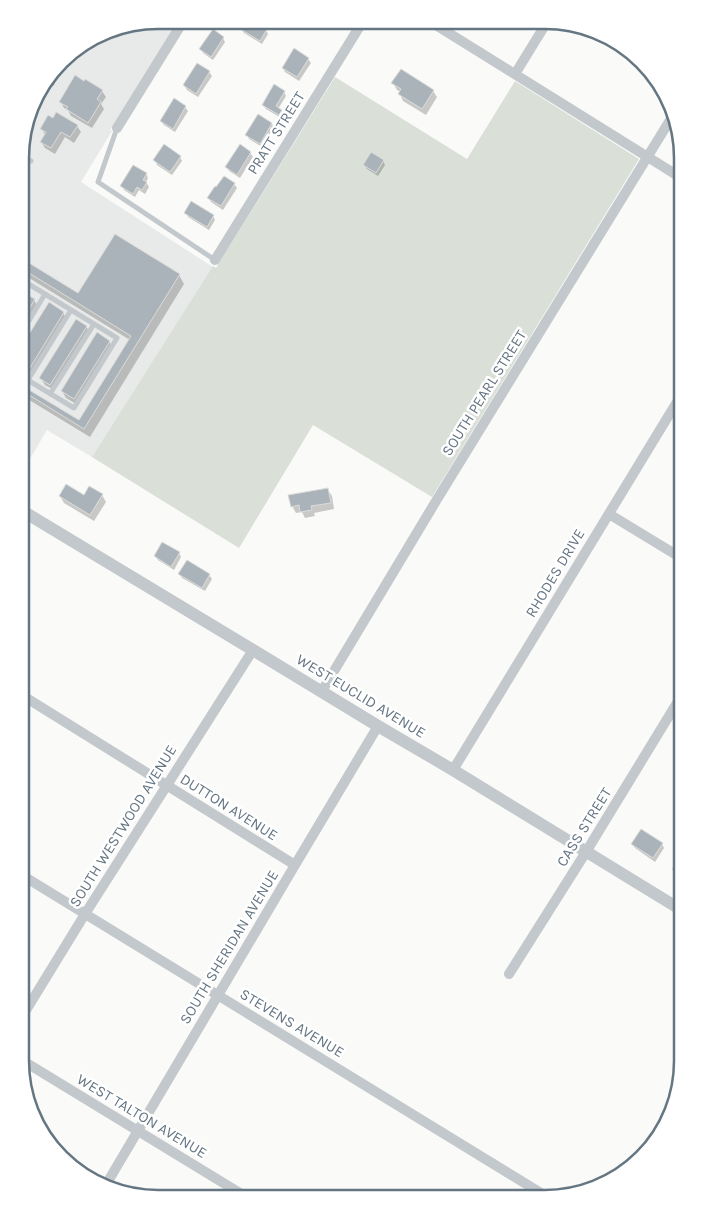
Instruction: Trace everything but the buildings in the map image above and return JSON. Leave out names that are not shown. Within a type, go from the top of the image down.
[{"type":"street","points":[[118,128],[178,29]]},
{"type":"street","name":"PRATT STREET","points":[[215,260],[358,29]]},
{"type":"street","points":[[442,29],[674,174]]},
{"type":"street","points":[[515,74],[543,29]]},
{"type":"street","name":"SOUTH PEARL STREET","points":[[322,691],[436,501],[669,122]]},
{"type":"street","name":"RHODES DRIVE","points":[[453,770],[674,407]]},
{"type":"street","points":[[609,514],[674,553]]},
{"type":"street","name":"WEST EUCLID AVENUE","points":[[29,515],[453,770],[674,906]]},
{"type":"street","name":"SOUTH WESTWOOD AVENUE","points":[[29,1005],[253,650]]},
{"type":"street","name":"DUTTON AVENUE","points":[[29,700],[295,865]]},
{"type":"street","name":"CASS STREET","points":[[510,974],[674,708]]},
{"type":"street","name":"SOUTH SHERIDAN AVENUE","points":[[109,1180],[378,726]]},
{"type":"street","name":"STEVENS AVENUE","points":[[29,880],[536,1190]]},
{"type":"street","name":"WEST TALTON AVENUE","points":[[29,1065],[235,1190]]},
{"type":"lane","points":[[118,128],[98,182],[215,260]]},
{"type":"lane","points":[[29,285],[116,338],[74,408],[29,381]]},
{"type":"lane","points":[[29,321],[45,294]]},
{"type":"lane","points":[[29,378],[72,310]]},
{"type":"lane","points":[[50,394],[94,324]]},
{"type":"shaded area","points":[[172,29],[110,130],[112,131],[81,182],[213,267],[92,457],[47,430],[29,460],[29,158],[33,124],[46,93],[61,73],[93,46],[133,31]]},
{"type":"shaded area","points":[[335,77],[467,159],[515,81],[639,159],[432,497],[313,425],[239,548],[92,457],[213,266],[216,268]]}]
